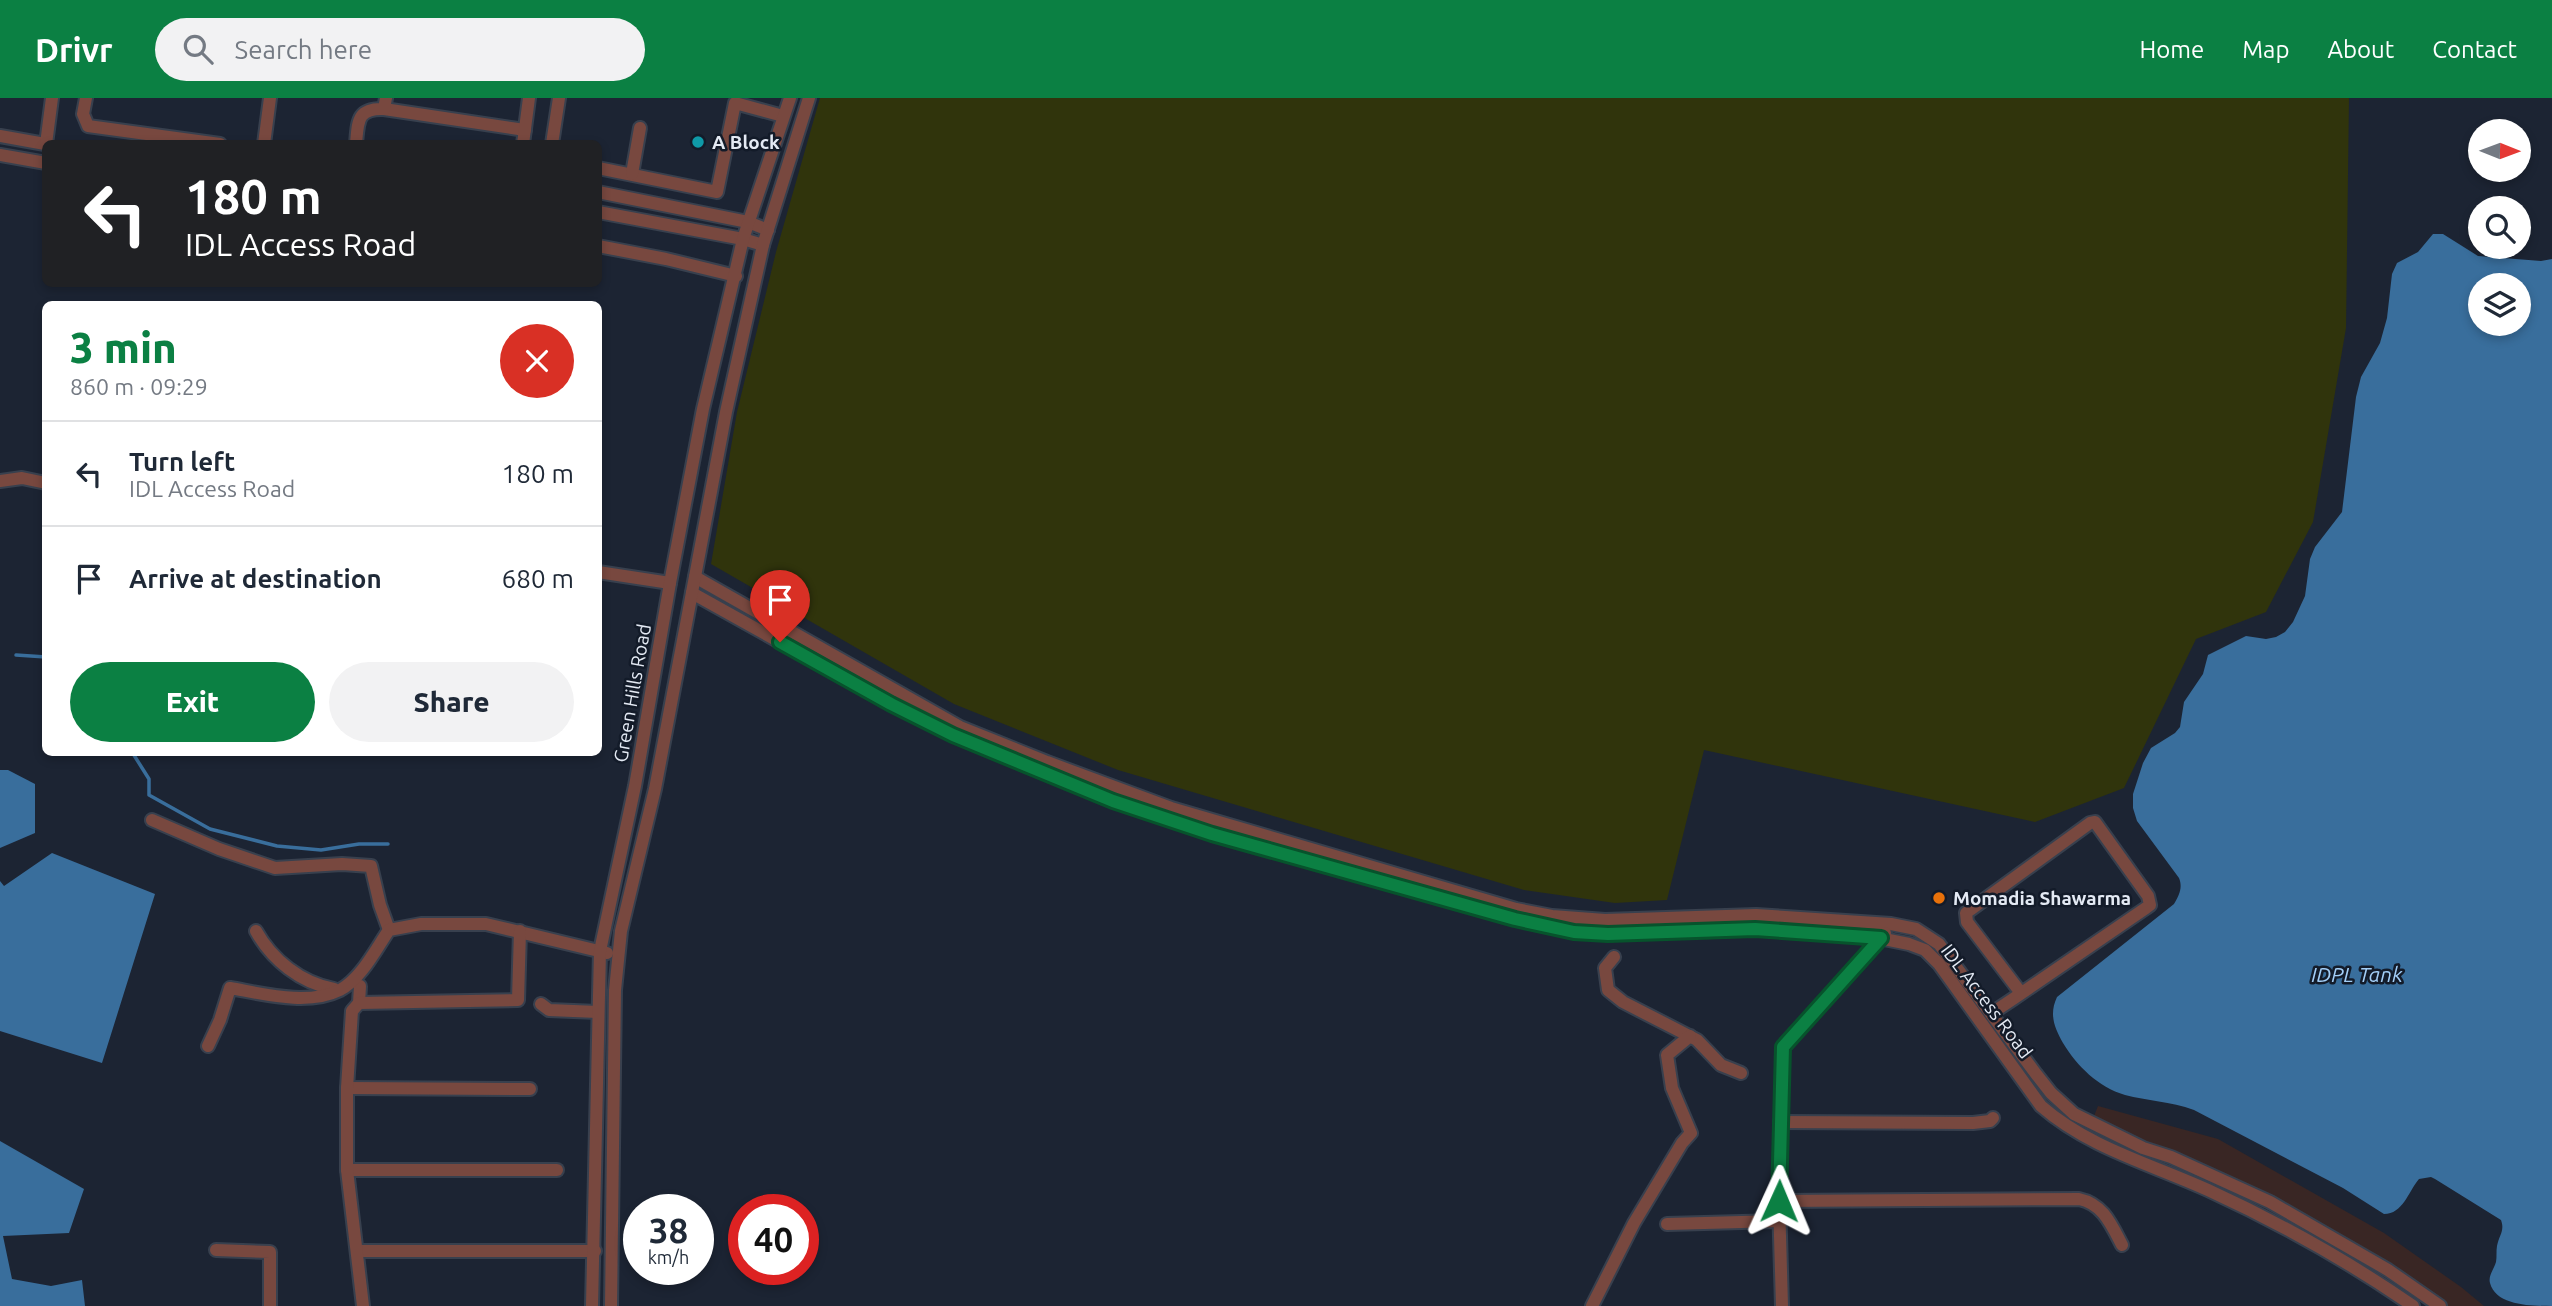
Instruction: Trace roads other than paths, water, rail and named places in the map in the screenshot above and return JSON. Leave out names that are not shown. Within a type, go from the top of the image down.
[{"type":"street","points":[[46,140],[52,98]]},
{"type":"street","points":[[86,98],[83,114],[88,126],[191,140]]},
{"type":"street","points":[[265,140],[270,98]]},
{"type":"street","points":[[524,140],[529,98]]},
{"type":"street","points":[[553,140],[559,98]]},
{"type":"street","name":"Green Hills Road","points":[[592,1306],[600,951],[635,786],[703,409],[743,239],[790,98]]},
{"type":"street","name":"Green Hills Road","points":[[611,1306],[615,990],[621,931],[655,789],[726,412],[764,245],[809,98]]},
{"type":"street","points":[[602,169],[717,192],[735,101],[783,116]]},
{"type":"street","points":[[356,140],[358,122],[363,113],[385,104],[525,130]]},
{"type":"street","points":[[632,174],[640,128]]},
{"type":"street","points":[[0,136],[42,143]]},
{"type":"street","points":[[0,155],[42,162]]},
{"type":"street","points":[[602,193],[748,222],[768,230]]},
{"type":"street","points":[[621,216],[624,198]]},
{"type":"street","points":[[602,213],[764,245]]},
{"type":"street","points":[[602,247],[736,276]]},
{"type":"street","points":[[0,481],[22,478],[42,482]]},
{"type":"street","points":[[602,573],[670,583]]},
{"type":"street","points":[[695,578],[893,698],[960,727],[1120,791],[1182,812],[1516,909],[1552,916],[1605,920],[1756,915],[1891,924],[1916,929],[1939,944],[2043,1084],[2074,1114],[2143,1148],[2171,1157],[2270,1202],[2388,1270],[2440,1306]]},
{"type":"street","name":"IDL Access Road","points":[[692,593],[999,756],[1113,801],[1212,834],[1515,919],[1586,933],[1755,929],[1881,938],[1925,950],[1939,964],[2041,1106],[2062,1124],[2097,1144],[2260,1214],[2316,1244],[2413,1306]]},
{"type":"street","points":[[152,820],[219,849],[275,868],[342,864],[371,866],[389,930]]},
{"type":"street","points":[[1992,1013],[2150,905],[2148,896],[2095,822],[1966,913],[1967,922],[2021,993]]},
{"type":"street","points":[[208,1046],[230,988],[309,998],[340,990],[360,972],[389,930],[421,924],[486,924],[618,955]]},
{"type":"street","points":[[1782,1306],[1779,1201],[1783,1047],[1891,924]]},
{"type":"street","points":[[256,931],[263,944],[285,966],[317,986],[340,990]]},
{"type":"street","points":[[359,1003],[518,1000],[520,931]]},
{"type":"street","points":[[1614,957],[1605,968],[1608,990],[1623,1002],[1697,1040],[1720,1065],[1741,1073]]},
{"type":"street","points":[[360,986],[359,1003],[352,1011],[347,1087],[347,1170],[363,1306]]},
{"type":"street","points":[[541,1004],[549,1010],[598,1012]]},
{"type":"street","points":[[1592,1306],[1634,1223],[1682,1143],[1691,1133],[1672,1088],[1667,1055],[1690,1036]]},
{"type":"street","points":[[347,1087],[530,1089]]},
{"type":"street","points":[[1780,1122],[1973,1123],[1990,1121],[1993,1118]]},
{"type":"street","points":[[347,1170],[557,1170]]},
{"type":"street","points":[[1779,1201],[2079,1199],[2100,1207],[2122,1245]]},
{"type":"street","points":[[1667,1224],[1779,1221]]},
{"type":"street","points":[[216,1250],[270,1252],[270,1306]]},
{"type":"street","points":[[357,1251],[595,1251]]},
{"type":"water","name":"IDPL Tank","points":[[2433,234],[2443,234],[2468,250],[2468,259],[2552,259],[2552,1306],[2516,1303],[2494,1291],[2490,1278],[2496,1262],[2502,1230],[2501,1220],[2435,1179],[2419,1179],[2401,1206],[2384,1214],[2343,1188],[2194,1110],[2125,1095],[2106,1087],[2089,1075],[2075,1060],[2060,1037],[2054,1020],[2053,1009],[2057,997],[2174,904],[2177,898],[2179,878],[2137,821],[2133,808],[2133,794],[2143,763],[2151,748],[2180,727],[2184,702],[2203,674],[2208,655],[2246,636],[2266,639],[2276,637],[2285,632],[2293,622],[2305,596],[2310,559],[2315,547],[2342,512],[2356,397],[2361,377],[2380,343],[2387,318],[2392,274],[2397,263],[2418,252]]},
{"type":"water","points":[[0,770],[8,770],[35,784],[35,833],[0,848]]},
{"type":"water","points":[[52,853],[155,894],[102,1063],[0,1031],[0,881],[4,886]]},
{"type":"water","points":[[0,1141],[84,1189],[69,1233],[3,1236],[12,1279],[51,1286],[82,1280],[85,1306],[0,1306]]},
{"type":"waterway","points":[[16,655],[42,657]]},
{"type":"waterway","points":[[135,756],[149,779],[149,795],[210,829],[277,846],[321,850],[359,844],[388,844]]},
{"type":"place","name":"A Block","points":[[698,142]]},
{"type":"place","name":"Momadia Shawarma","points":[[1939,898]]}]
